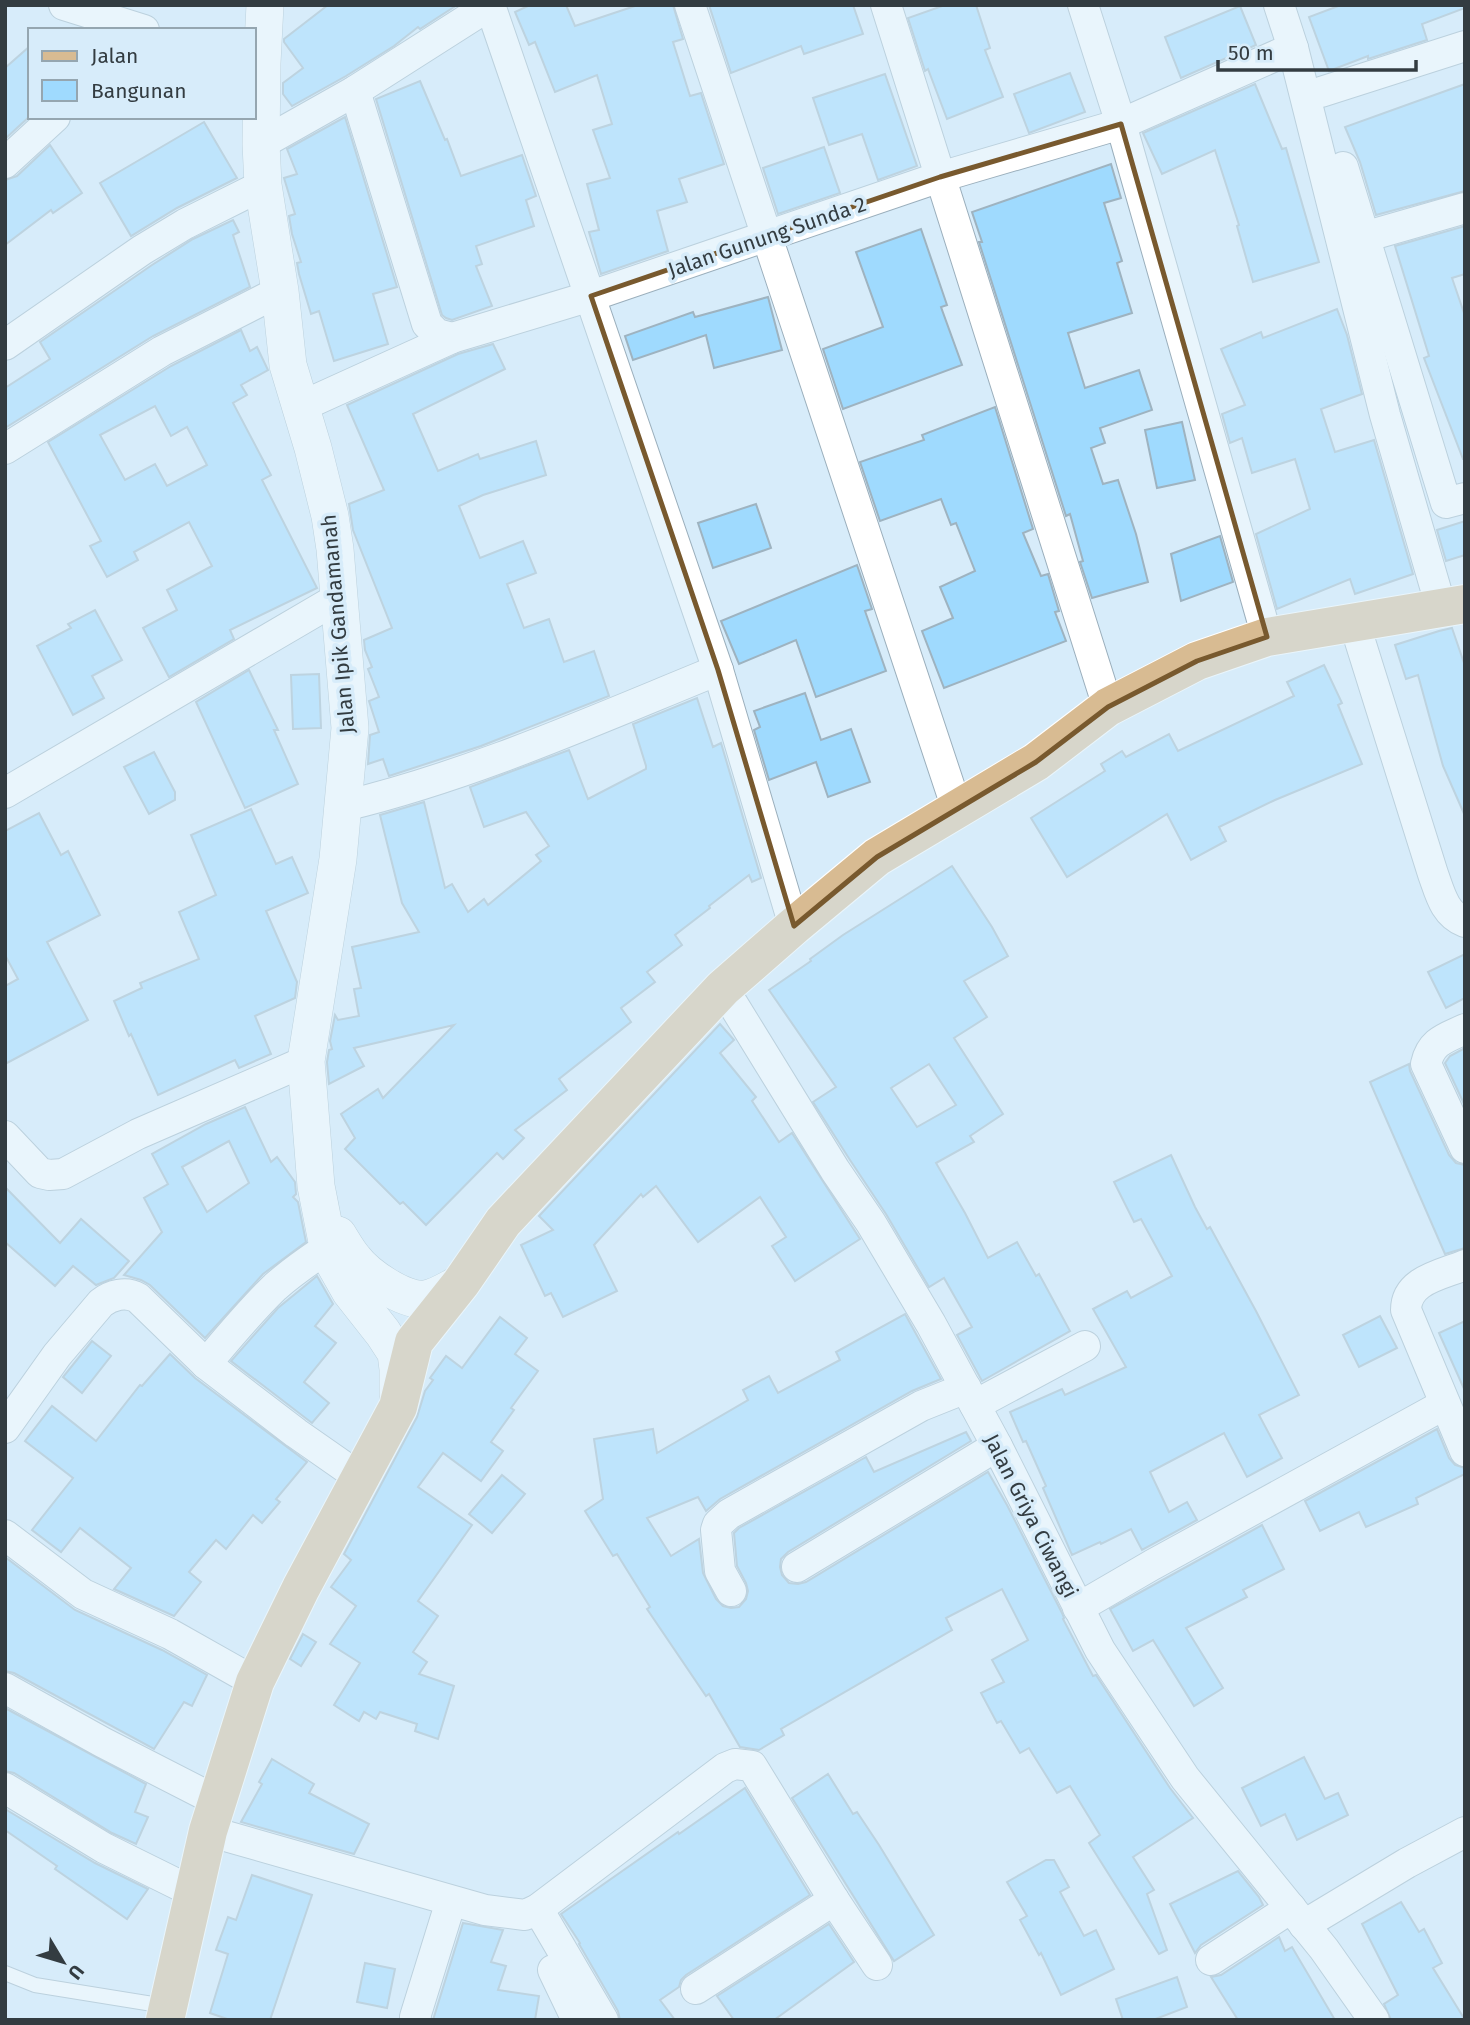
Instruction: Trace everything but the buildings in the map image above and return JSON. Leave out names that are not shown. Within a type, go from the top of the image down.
[{"type":"main road","points":[[166,2013],[212,1816],[255,1682],[301,1588],[398,1406],[414,1342],[461,1283],[503,1222],[723,988],[877,857],[1036,762],[1108,707],[1197,661],[1267,637],[1453,605]]},
{"type":"street","name":"Jalan Ipik Gandamanah","points":[[265,5],[258,70],[263,185],[288,365],[330,516],[340,597],[350,728],[338,859],[306,1060],[316,1186],[334,1243],[333,1261],[350,1291],[396,1353],[398,1406]]},
{"type":"street","points":[[261,144],[355,92],[490,5],[718,670],[794,926]]},
{"type":"street","points":[[690,5],[957,808]]},
{"type":"street","points":[[886,5],[1108,707]]},
{"type":"street","points":[[1083,5],[1121,124],[1267,637]]},
{"type":"street","points":[[1279,5],[1293,48],[1385,415],[1453,605]]},
{"type":"street","points":[[1296,5],[1446,503],[1465,498]]},
{"type":"street","points":[[70,6],[138,28]]},
{"type":"street","points":[[1321,92],[1465,46]]},
{"type":"street","name":"Jalan Gunung Sunda 2","points":[[300,407],[452,338],[591,296],[940,177],[1121,124],[1293,48]]},
{"type":"street","points":[[355,92],[427,324],[437,334],[452,338]]},
{"type":"street","points":[[5,163],[53,119]]},
{"type":"street","points":[[5,345],[142,250],[185,224],[263,185]]},
{"type":"street","points":[[1364,237],[1465,208]]},
{"type":"street","points":[[5,449],[162,351],[279,291]]},
{"type":"street","points":[[5,793],[340,597]]},
{"type":"street","points":[[1354,622],[1444,905],[1452,915],[1465,922]]},
{"type":"street","points":[[344,806],[455,774],[718,670]]},
{"type":"street","name":"Jalan Griya Ciwangi","points":[[723,988],[835,1170],[872,1223],[971,1396],[1100,1650],[1185,1778],[1324,1949],[1374,2020]]},
{"type":"street","points":[[1465,1029],[1436,1042],[1426,1063],[1465,1148]]},
{"type":"street","points":[[5,1136],[40,1172],[49,1175],[62,1174],[138,1134],[306,1060]]},
{"type":"street","name":"Jalan Ipik Gandamanah","points":[[334,1243],[374,1278],[413,1298],[424,1299],[438,1295],[461,1283]]},
{"type":"street","points":[[206,1364],[244,1319],[276,1287],[334,1243]]},
{"type":"street","points":[[1465,1265],[1416,1285],[1406,1300],[1406,1310],[1465,1451]]},
{"type":"street","points":[[5,1428],[57,1355],[101,1303],[108,1297],[130,1294],[138,1298],[206,1364],[359,1477]]},
{"type":"street","points":[[730,1591],[720,1571],[716,1531],[718,1524],[729,1514],[921,1406],[971,1396],[1085,1346]]},
{"type":"street","points":[[1078,1608],[1445,1404]]},
{"type":"street","points":[[797,1567],[997,1446]]},
{"type":"street","points":[[5,1535],[83,1594],[170,1634],[255,1682]]},
{"type":"street","points":[[5,1688],[102,1742],[212,1816],[451,1901],[485,1910],[532,1912],[725,1768],[735,1764],[752,1766],[877,1965]]},
{"type":"street","points":[[5,1788],[104,1848],[193,1892]]},
{"type":"street","points":[[1211,1960],[1465,1832]]},
{"type":"street","points":[[696,1989],[834,1900]]},
{"type":"street","points":[[414,2019],[451,1901]]},
{"type":"street","points":[[532,1912],[578,2020]]},
{"type":"street","points":[[532,1912],[603,2020]]},
{"type":"lane","points":[[5,1973],[35,1985],[166,2013]]},
{"type":"highlighted area","points":[[1121,124],[1267,637],[1197,661],[1108,707],[1036,762],[877,857],[794,926],[718,670],[591,296],[940,177]]}]
